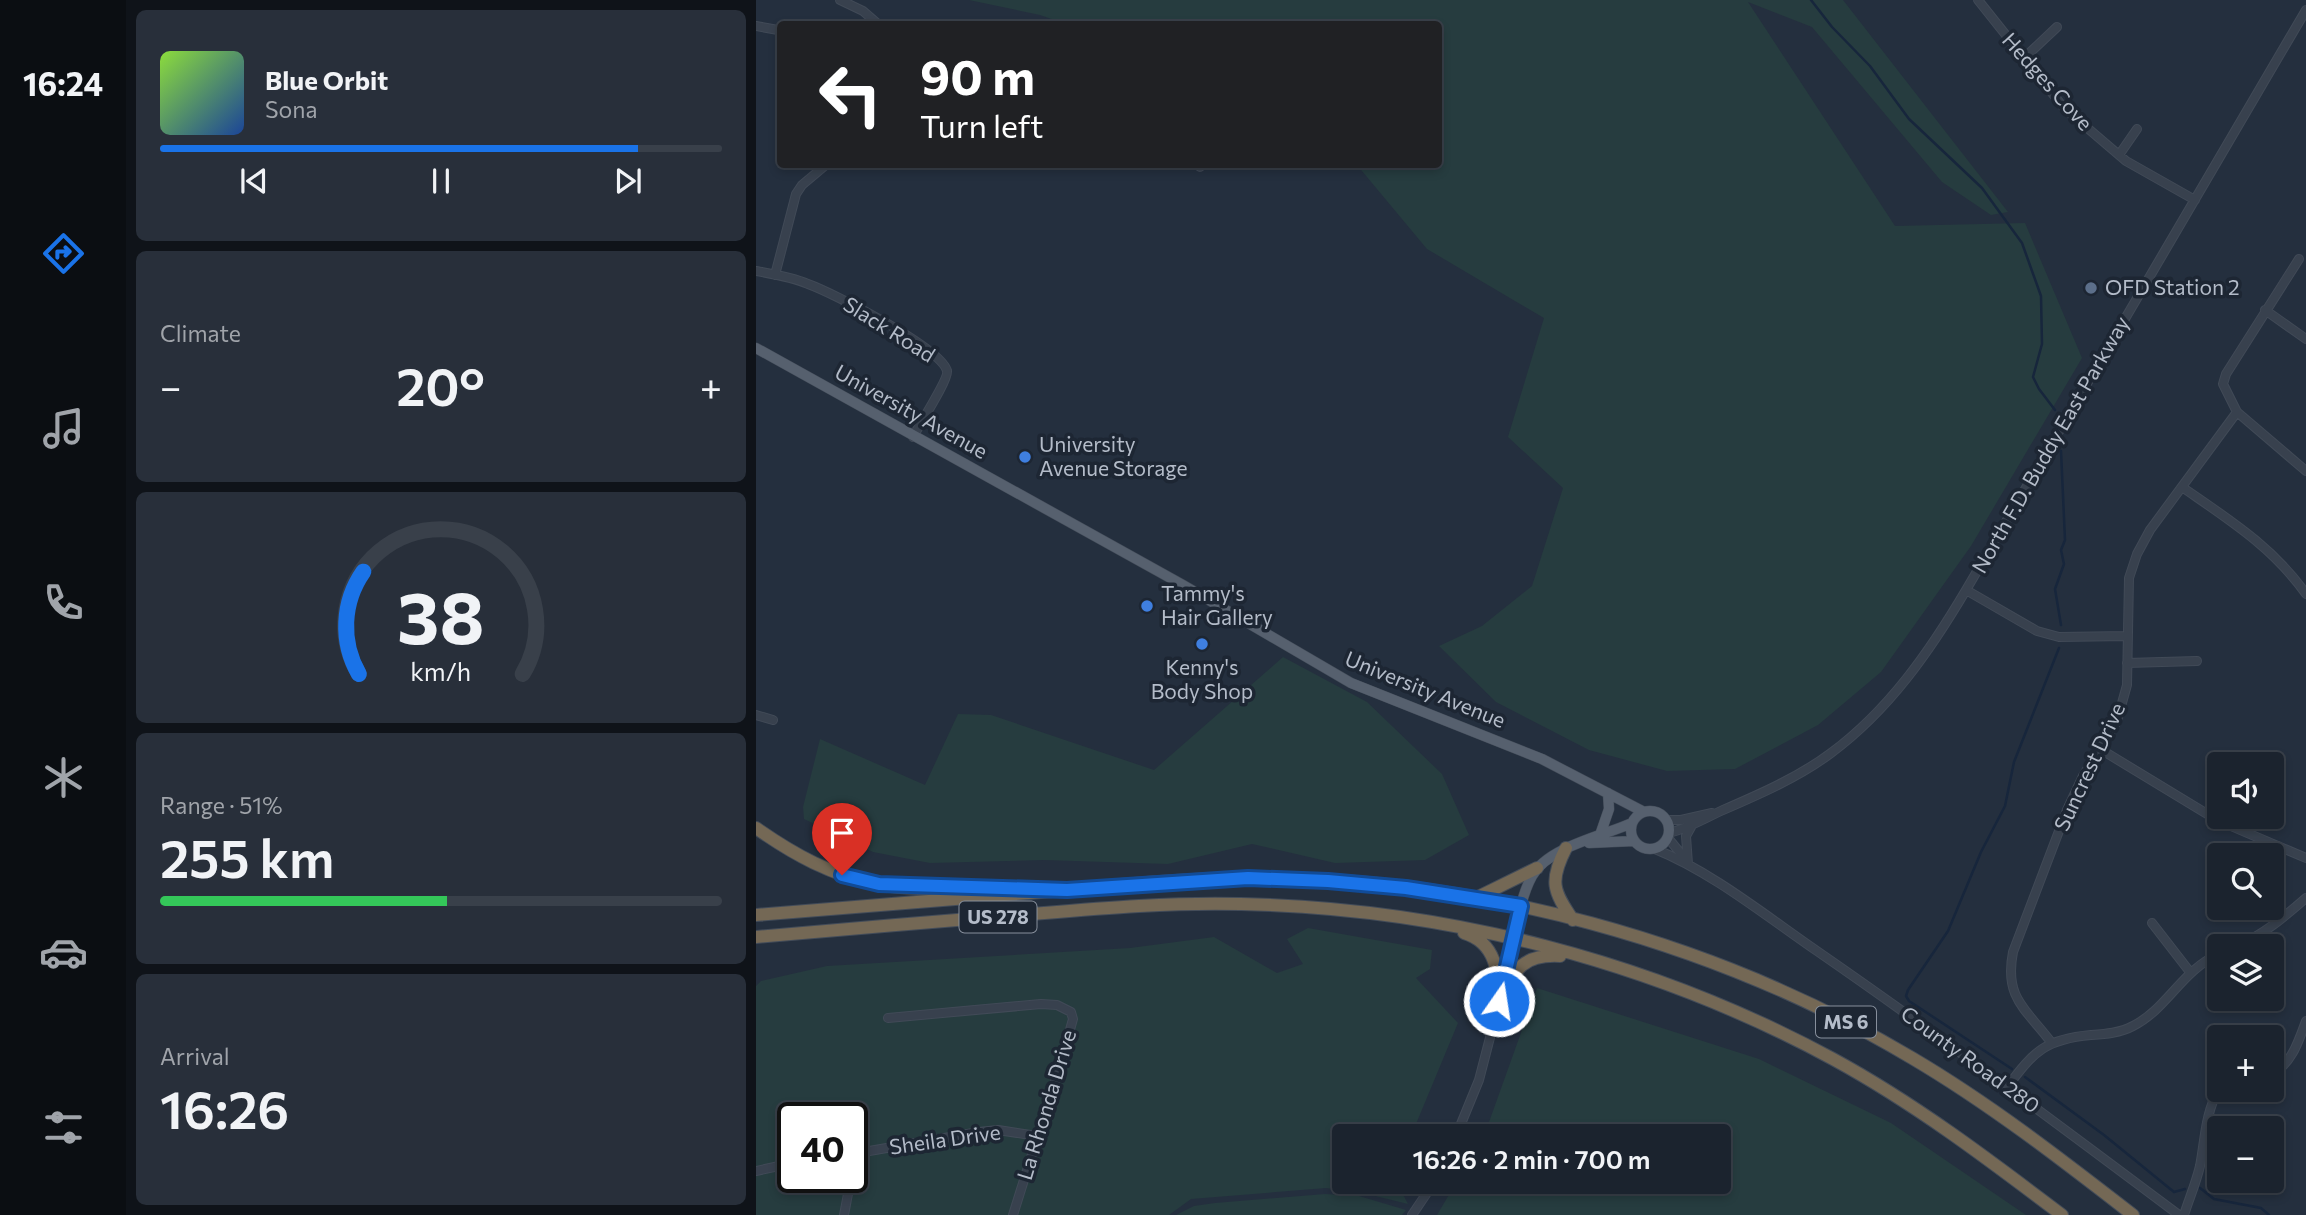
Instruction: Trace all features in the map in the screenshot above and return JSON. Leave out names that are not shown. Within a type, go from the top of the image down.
[{"type":"highway","points":[[756,828],[808,861],[842,875],[879,884],[1067,890]]},
{"type":"highway","points":[[1566,848],[1556,867],[1555,888],[1573,920]]},
{"type":"highway","points":[[1476,898],[1537,868]]},
{"type":"highway","name":"US 278","points":[[756,915],[1248,878],[1406,888],[1521,906]]},
{"type":"highway","name":"US 278","points":[[756,937],[1177,904],[1240,904],[1311,907],[1424,921],[1514,939]]},
{"type":"highway","name":"MS 6","points":[[1521,906],[1636,936],[1721,965],[1832,1014],[1911,1057],[1975,1097],[2133,1215]]},
{"type":"highway","points":[[1424,921],[1471,935],[1482,943],[1498,967],[1499,1001]]},
{"type":"highway","points":[[756,946],[795,933]]},
{"type":"highway","name":"MS 6","points":[[1514,939],[1585,957],[1671,986],[1756,1021],[1833,1059],[1923,1113],[2062,1215]]},
{"type":"highway","points":[[1499,1001],[1515,971],[1528,960],[1545,955],[1585,957]]},
{"type":"main road","name":"University Avenue","points":[[756,348],[1183,585],[1351,683],[1542,759],[1644,812]]},
{"type":"main road","name":"University Avenue","points":[[1608,793],[1633,822]]},
{"type":"main road","points":[[1600,835],[1609,808],[1608,793]]},
{"type":"main road","points":[[1514,939],[1521,906],[1531,878],[1537,868],[1566,848],[1633,822],[1644,812],[1657,812],[1667,820],[1669,836],[1665,843],[1655,849],[1643,848],[1634,841],[1630,829],[1633,822]]},
{"type":"main road","points":[[1583,843],[1634,841]]},
{"type":"street","points":[[840,0],[863,11],[875,21]]},
{"type":"street","name":"Hedges Cove","points":[[1978,0],[2064,108],[2119,155],[2194,200]]},
{"type":"street","name":"North F.D. Buddy East Parkway","points":[[1722,811],[1800,772],[1830,753],[1861,728],[1921,660],[1966,590],[2306,10]]},
{"type":"street","points":[[756,26],[777,30]]},
{"type":"street","points":[[2023,59],[2057,27]]},
{"type":"street","points":[[2119,155],[2137,129]]},
{"type":"street","points":[[775,275],[791,206],[798,190],[823,168]]},
{"type":"street","points":[[2299,259],[2226,374],[2223,384],[2237,412],[2306,471]]},
{"type":"street","name":"Slack Road","points":[[756,271],[807,283],[846,300],[911,338],[942,362],[947,369],[947,379],[932,400],[913,437]]},
{"type":"street","points":[[2265,310],[2306,339]]},
{"type":"street","name":"Suncrest Drive","points":[[2051,1042],[2019,1005],[2011,987],[2009,971],[2013,952],[2067,810],[2117,721],[2127,685],[2129,578],[2137,554],[2150,530],[2237,412]]},
{"type":"street","points":[[2182,486],[2254,537],[2290,571],[2306,594]]},
{"type":"street","points":[[1966,590],[2026,625],[2048,634],[2059,637],[2127,636]]},
{"type":"street","points":[[2127,663],[2197,661]]},
{"type":"street","points":[[756,715],[773,720]]},
{"type":"street","points":[[2100,749],[2214,818],[2306,859]]},
{"type":"street","points":[[1667,820],[1681,820],[1722,811]]},
{"type":"street","points":[[1688,864],[1669,836],[1722,811]]},
{"type":"street","points":[[1688,864],[1686,836],[1691,827]]},
{"type":"street","points":[[1655,849],[1688,864]]},
{"type":"street","name":"County Road 280","points":[[1688,864],[2008,1086],[2181,1215]]},
{"type":"street","points":[[2262,934],[2306,898]]},
{"type":"street","points":[[2152,923],[2190,972]]},
{"type":"street","points":[[1460,1124],[1479,1080],[1514,939]]},
{"type":"street","points":[[2008,1086],[2029,1058],[2051,1042],[2072,1036],[2115,1033],[2133,1027],[2151,1014],[2190,972],[2207,961]]},
{"type":"street","name":"La Rhonda Drive","points":[[888,1018],[1041,1004],[1065,1007],[1071,1012],[1073,1019],[1013,1215]]},
{"type":"street","points":[[2284,1067],[2294,1053],[2306,1021]]},
{"type":"street","points":[[2181,1215],[2199,1168],[2208,1116],[2214,1102]]},
{"type":"street","name":"Sheila Drive","points":[[868,1151],[998,1130],[1037,1136]]},
{"type":"street","points":[[756,1171],[777,1166]]},
{"type":"street","points":[[844,1215],[848,1193]]},
{"type":"street","points":[[1412,1215],[1426,1194]]},
{"type":"green space","points":[[969,0],[1843,0],[2008,212],[1991,215],[1942,182],[1812,27],[1748,2],[1895,226],[2025,223],[2082,358],[1971,546],[1881,672],[1818,725],[1735,769],[1667,771],[1589,750],[1496,702],[1439,646],[1482,626],[1532,586],[1563,488],[1508,437],[1544,318],[1427,249],[1360,168],[1442,168],[1442,21],[1057,21]]},
{"type":"green space","points":[[1283,657],[1367,702],[1442,774],[1469,835],[1425,860],[1335,863],[1252,844],[1168,864],[1044,860],[930,863],[873,852],[804,819],[803,807],[820,739],[925,785],[958,714],[991,715],[1154,770]]},
{"type":"green space","points":[[1308,928],[1432,950],[1430,969],[1416,978],[1458,1023],[1416,1124],[1332,1124],[1332,1189],[1191,1199],[1169,1215],[756,1215],[756,986],[761,981],[827,966],[1130,948],[1214,937],[1277,973],[1303,964],[1287,939]]},
{"type":"green space","points":[[1537,988],[1759,1059],[1891,1123],[2026,1215],[1437,1215],[1449,1194],[1731,1194],[1731,1124],[1488,1124]]},
{"type":"green space","points":[[1325,1194],[1359,1196],[1406,1210],[1402,1215],[1176,1215],[1194,1206],[1215,1203]]},
{"type":"green space","points":[[1367,1194],[1403,1194],[1408,1204]]},
{"type":"waterway","points":[[1811,0],[1832,27],[1870,66],[1909,119],[1982,188],[2022,243],[2041,296],[2042,344],[2033,377],[2055,410]]},
{"type":"waterway","points":[[2061,451],[2065,540],[2061,550],[2064,564],[2055,589],[2061,625]]},
{"type":"waterway","points":[[2012,1069],[1909,1001],[1906,996],[1948,931],[1981,852],[2005,806],[2014,762],[2059,648]]},
{"type":"waterway","points":[[2025,1077],[2104,1135],[2174,1192],[2185,1189]]},
{"type":"waterway","points":[[2200,1188],[2214,1199],[2261,1208],[2269,1215]]},
{"type":"place","name":"OFD Station 2","points":[[2091,288]]},
{"type":"place","name":"University Avenue Storage","points":[[1025,457]]},
{"type":"place","name":"Tammy's Hair Gallery","points":[[1147,606]]},
{"type":"place","name":"Kenny's Body Shop","points":[[1202,644]]},
{"type":"route","points":[[842,875],[879,884],[1067,890],[1248,878],[1328,881],[1406,888],[1521,906],[1499,1001]]}]
